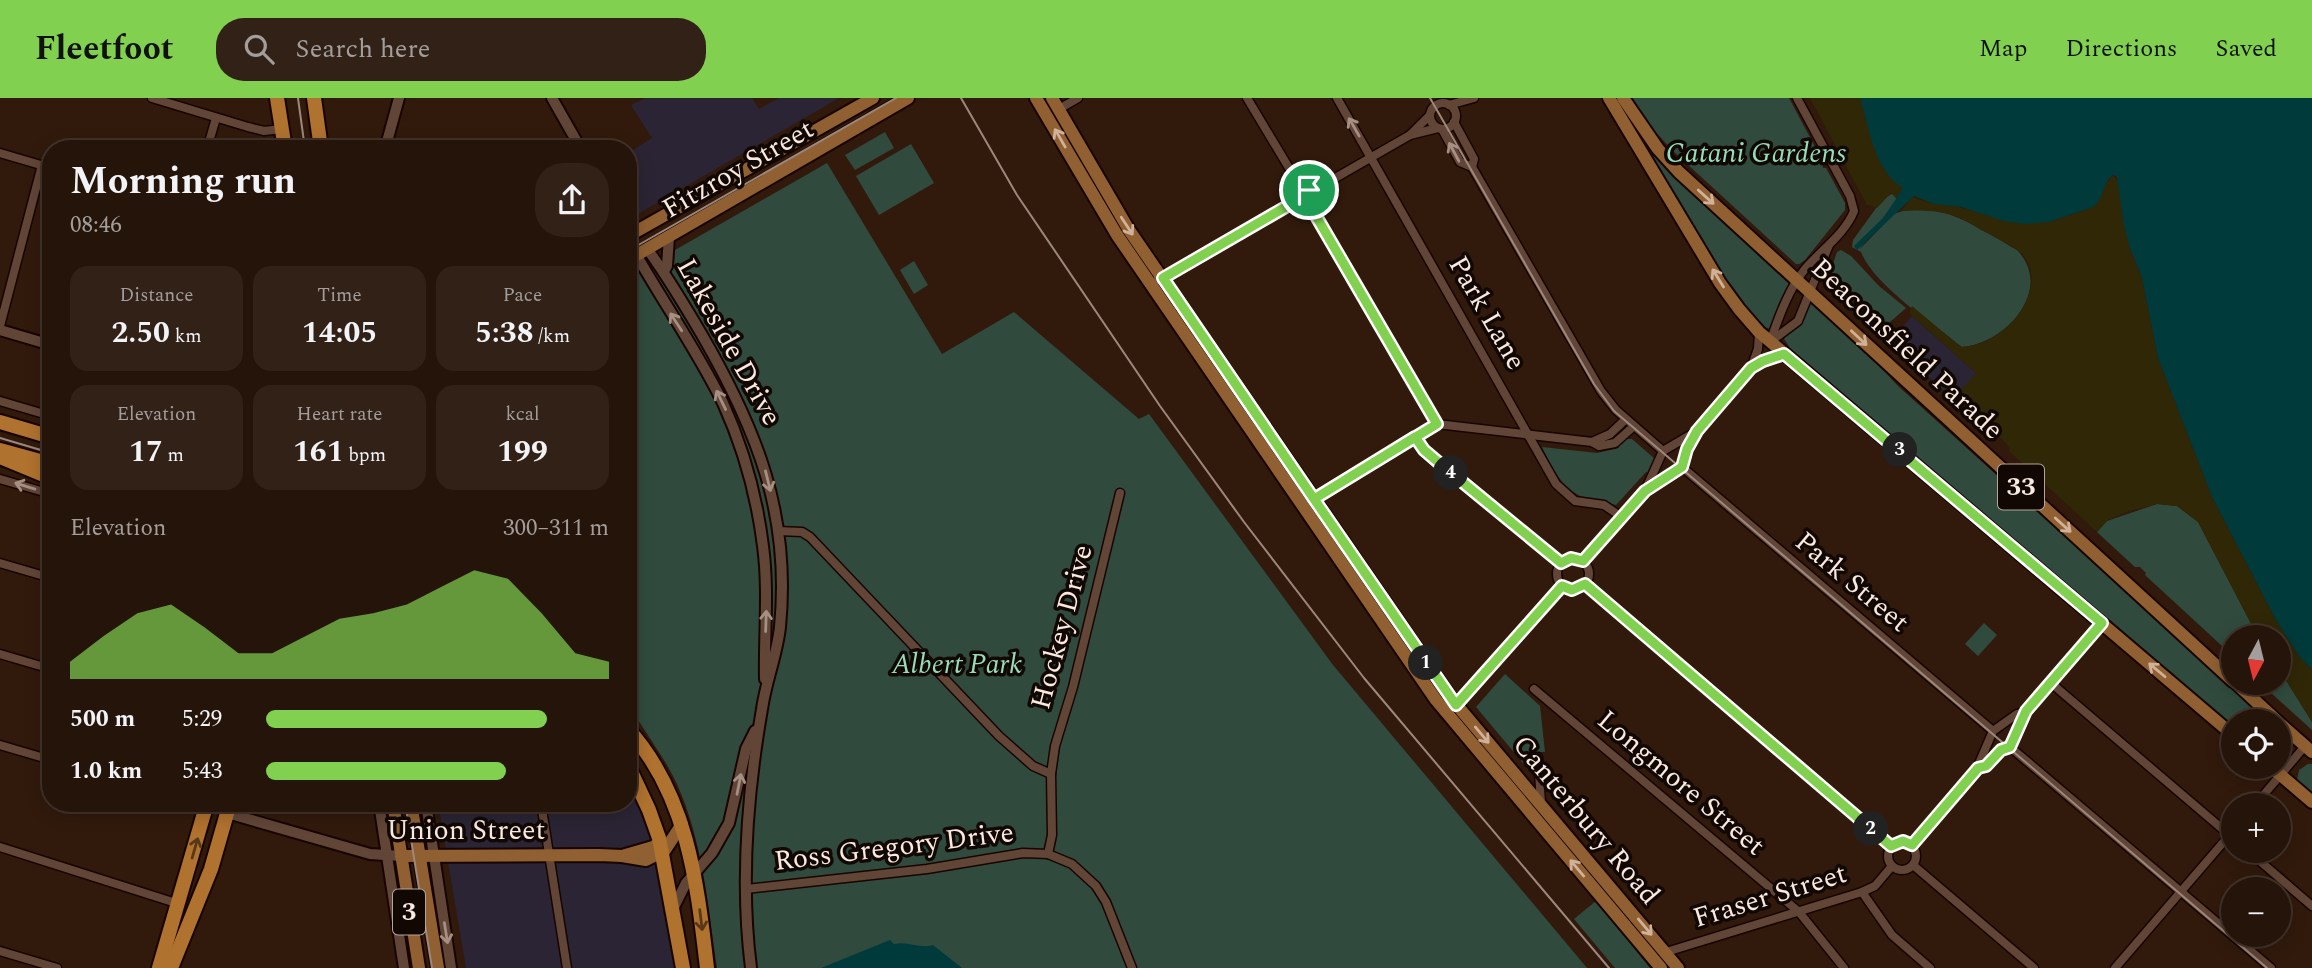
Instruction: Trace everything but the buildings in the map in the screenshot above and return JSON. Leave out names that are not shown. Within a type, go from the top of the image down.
[{"type":"highway","points":[[278,98],[284,140]]},
{"type":"highway","points":[[314,98],[320,140]]},
{"type":"highway","points":[[0,422],[42,434]]},
{"type":"highway","points":[[0,450],[42,462]]},
{"type":"highway","points":[[0,457],[42,474]]},
{"type":"highway","points":[[637,730],[641,744]]},
{"type":"highway","points":[[637,739],[670,795],[682,824],[695,871],[707,968]]},
{"type":"highway","points":[[637,784],[649,810],[661,848],[683,968]]},
{"type":"highway","points":[[159,968],[204,812]]},
{"type":"highway","points":[[171,968],[208,876],[227,812]]},
{"type":"main road","name":"Fitzroy Street","points":[[637,229],[873,98]]},
{"type":"main road","name":"Fitzroy Street","points":[[638,255],[908,98]]},
{"type":"main road","name":"Canterbury Road","points":[[1037,98],[1117,235],[1157,281]]},
{"type":"main road","name":"33","points":[[1609,98],[1724,289],[1759,332],[2221,725]]},
{"type":"main road","name":"Beaconsfield Parade","points":[[1623,98],[1671,164],[2221,670]]},
{"type":"main road","name":"Canterbury Road","points":[[1056,104],[1157,281],[1452,710],[1660,959],[1678,968]]},
{"type":"main road","name":"Beaconsfield Parade","points":[[2248,695],[2264,709]]},
{"type":"main road","name":"Canterbury Road","points":[[1452,710],[1541,805],[1660,959]]},
{"type":"main road","name":"Beaconsfield Parade","points":[[2291,734],[2308,749]]},
{"type":"main road","points":[[2285,779],[2312,802]]},
{"type":"main road","name":"3","points":[[394,812],[419,968]]},
{"type":"main road","name":"3","points":[[412,812],[438,968]]},
{"type":"main road","points":[[661,848],[670,844],[682,824]]},
{"type":"main road","name":"Union Street","points":[[401,856],[622,856],[646,860],[661,848]]},
{"type":"street","points":[[152,98],[264,131],[282,129]]},
{"type":"street","points":[[387,140],[399,98]]},
{"type":"street","points":[[552,98],[575,140]]},
{"type":"street","points":[[1056,104],[1078,98]]},
{"type":"street","points":[[1247,98],[1301,188],[1311,191],[1410,135],[1449,127],[1472,99]]},
{"type":"street","name":"Park Lane","points":[[1337,98],[1556,484],[1581,503],[1607,506],[1623,517]]},
{"type":"street","points":[[1427,98],[1432,123],[1440,128],[1460,162],[1472,167],[1601,391],[1626,419],[1663,451]]},
{"type":"street","points":[[1770,342],[1783,307],[1805,269],[1852,216],[1854,207],[1797,98]]},
{"type":"street","points":[[1410,135],[1436,106],[1445,102],[1472,99]]},
{"type":"street","points":[[1445,102],[1454,111],[1455,120],[1474,159],[1472,167]]},
{"type":"street","points":[[210,140],[216,118]]},
{"type":"street","points":[[0,153],[42,166]]},
{"type":"street","points":[[42,181],[0,328],[42,342]]},
{"type":"street","points":[[1296,201],[1296,192],[1301,188]]},
{"type":"street","points":[[1309,204],[1313,197],[1311,191]]},
{"type":"street","points":[[1157,281],[1296,201]]},
{"type":"street","points":[[1296,201],[1301,205],[1309,204]]},
{"type":"street","points":[[1309,204],[1437,424]]},
{"type":"street","points":[[664,271],[667,266],[669,237]]},
{"type":"street","points":[[1770,342],[1797,323],[1829,245]]},
{"type":"street","name":"Lakeside Drive","points":[[638,255],[664,271],[743,409],[767,474],[778,531],[782,579],[780,626],[759,723],[748,815],[746,889],[751,968]]},
{"type":"street","name":"Lakeside Drive","points":[[638,255],[722,402],[746,466],[761,532],[767,590],[765,689]]},
{"type":"street","points":[[1751,368],[1758,349],[1759,332]]},
{"type":"street","points":[[1663,451],[1697,431],[1751,368],[1784,354]]},
{"type":"street","points":[[0,401],[42,413]]},
{"type":"street","points":[[1592,442],[1610,434],[1626,419]]},
{"type":"street","points":[[1308,502],[1437,424],[1592,442],[1599,446],[1612,444],[1634,426]]},
{"type":"street","points":[[1583,561],[1645,491],[1682,467],[1697,431]]},
{"type":"street","points":[[1415,437],[1424,450],[1561,563]]},
{"type":"street","points":[[1673,447],[1680,449],[1685,457]]},
{"type":"street","points":[[1645,491],[1663,451]]},
{"type":"street","points":[[1660,461],[1663,467],[1672,471]]},
{"type":"street","name":"Park Street","points":[[1682,467],[1991,735]]},
{"type":"street","points":[[0,479],[42,491]]},
{"type":"street","name":"Hockey Drive","points":[[1048,854],[1052,835],[1051,774],[1055,746],[1073,687],[1120,493]]},
{"type":"street","points":[[761,532],[802,532],[810,537],[999,736],[1033,766],[1051,774]]},
{"type":"street","points":[[1571,558],[1583,561],[1588,575],[1585,584],[1572,590],[1562,586],[1557,573],[1561,563],[1571,558]]},
{"type":"street","points":[[0,563],[42,575]]},
{"type":"street","points":[[1585,584],[1891,846]]},
{"type":"street","points":[[1452,710],[1562,586]]},
{"type":"street","points":[[1978,768],[1986,766],[2001,750],[2010,747],[2026,711],[2102,623]]},
{"type":"street","points":[[0,654],[42,666]]},
{"type":"street","points":[[2051,683],[2221,826]]},
{"type":"street","name":"Longmore Street","points":[[1534,689],[1800,912],[1844,968]]},
{"type":"street","points":[[1912,845],[1978,768],[1991,735],[2026,711]]},
{"type":"street","points":[[673,909],[686,883],[712,853],[729,823],[746,749],[759,723]]},
{"type":"street","points":[[2002,727],[2010,730],[2014,737]]},
{"type":"street","points":[[1991,735],[1993,747],[2001,750]]},
{"type":"street","points":[[0,745],[42,757]]},
{"type":"street","points":[[2010,747],[2271,968]]},
{"type":"street","points":[[2291,760],[2308,749]]},
{"type":"street","points":[[1538,757],[1541,805]]},
{"type":"street","name":"Union Street","points":[[240,812],[370,854],[401,856]]},
{"type":"street","points":[[380,812],[404,968]]},
{"type":"street","points":[[427,812],[452,968]]},
{"type":"street","points":[[542,812],[567,968]]},
{"type":"street","points":[[1903,841],[1912,845],[1917,857],[1913,865],[1900,870],[1892,866],[1888,854],[1891,846],[1903,841]]},
{"type":"street","points":[[0,847],[179,904]]},
{"type":"street","points":[[2115,968],[2221,847]]},
{"type":"street","name":"Ross Gregory Drive","points":[[746,889],[927,869],[1030,852],[1048,854]]},
{"type":"street","points":[[1048,854],[1080,869],[1096,886],[1106,902],[1132,968]]},
{"type":"street","points":[[2262,863],[2312,906]]},
{"type":"street","points":[[1913,865],[2034,968]]},
{"type":"street","name":"Fraser Street","points":[[1660,959],[1862,892],[1875,886],[1892,866]]},
{"type":"street","points":[[1862,892],[1892,935],[1930,968]]},
{"type":"street","points":[[0,951],[57,968]]},
{"type":"shaded area","points":[[646,98],[752,98],[759,109],[779,98],[839,98],[637,214],[637,147],[652,138],[631,105]]},
{"type":"shaded area","points":[[1912,316],[1977,374],[1953,399],[1890,342]]},
{"type":"shaded area","points":[[637,805],[651,831],[675,968],[466,968],[440,812],[637,812]]},
{"type":"green space","name":"Catani Gardens","points":[[1631,98],[1789,98],[1822,160],[1823,168],[1826,168],[1845,203],[1845,210],[1805,260],[1796,264],[1673,151],[1651,127]]},
{"type":"green space","points":[[885,132],[894,148],[855,170],[845,155]]},
{"type":"green space","points":[[1642,140],[1679,181],[1791,284],[1772,330],[1762,326],[1738,301],[1639,141]]},
{"type":"green space","points":[[911,144],[934,183],[879,215],[856,176]]},
{"type":"green space","name":"Albert Park","points":[[827,163],[942,354],[1014,312],[1139,419],[1149,414],[1333,665],[1587,968],[717,968],[699,851],[686,806],[668,766],[637,718],[637,272]]},
{"type":"green space","points":[[1893,193],[1897,199],[1859,250],[1894,214],[1910,210],[1942,212],[1974,225],[2017,250],[2027,266],[2030,282],[2028,297],[2008,326],[1978,344],[1962,347],[1905,303],[1878,277],[1861,252],[1852,247],[1853,240],[1882,200]]},
{"type":"green space","points":[[1841,250],[1851,256],[1879,286],[1906,308],[1882,329],[1839,289],[1831,278],[1837,252]]},
{"type":"green space","points":[[914,261],[928,285],[914,294],[900,270]]},
{"type":"green space","points":[[1809,302],[1871,357],[1898,386],[2221,678],[2221,695],[2240,695],[2256,709],[2221,709],[2221,719],[1972,507],[1790,348],[1783,337]]},
{"type":"green space","points":[[1632,439],[1656,460],[1650,474],[1646,472],[1616,505],[1589,499],[1573,491],[1555,471],[1542,447],[1597,453],[1619,448],[1618,445]]},
{"type":"green space","points":[[2157,504],[2177,506],[2198,522],[2252,625],[2221,625],[2221,645],[2145,575],[2140,567],[2135,567],[2097,532],[2107,521]]},
{"type":"green space","points":[[1984,623],[1997,635],[1978,656],[1965,644]]},
{"type":"green space","points":[[1505,674],[1540,706],[1545,752],[1527,752],[1528,769],[1476,707]]},
{"type":"green space","points":[[2291,688],[2312,722],[2312,730],[2291,709],[2273,695],[2291,695]]},
{"type":"green space","points":[[2312,764],[2312,795],[2297,780],[2299,770]]},
{"type":"green space","points":[[1596,901],[1650,968],[1615,968],[1574,919]]},
{"type":"sand","points":[[1810,98],[1860,98],[1878,157],[1903,188],[1897,199],[1891,193],[1877,208],[1867,205]]},
{"type":"sand","points":[[2113,175],[2118,181],[2130,248],[2142,278],[2158,358],[2212,497],[2279,625],[2252,625],[2198,522],[2177,506],[2157,504],[2130,511],[2108,520],[2097,532],[2009,451],[2006,443],[1956,396],[1976,373],[1909,313],[1912,306],[1961,347],[1975,345],[1998,334],[2016,317],[2027,298],[2031,277],[2025,257],[2016,249],[1962,219],[1937,212],[1901,211],[1912,197],[1981,213],[2049,222],[2085,210]]},
{"type":"sand","points":[[2291,644],[2301,659],[2312,669],[2312,722],[2291,688]]},
{"type":"water","points":[[1860,98],[2312,98],[2312,669],[2301,659],[2291,644],[2291,625],[2279,625],[2277,622],[2212,497],[2158,358],[2142,278],[2124,226],[2117,177],[2113,175],[2110,178],[2093,207],[2049,222],[2024,224],[2004,221],[1961,207],[1934,204],[1914,196],[1857,250],[1854,246],[1884,217],[1903,188],[1893,181],[1879,160]]},
{"type":"water","points":[[890,940],[894,944],[933,945],[962,968],[821,968]]},
{"type":"tram line","points":[[298,98],[304,140]]},
{"type":"tram line","points":[[637,246],[896,98]]},
{"type":"tram line","points":[[961,98],[1017,195],[1160,406],[1244,522],[1364,678],[1609,968]]},
{"type":"tram line","points":[[1430,98],[1594,384],[1614,411],[2267,968]]},
{"type":"tram line","points":[[0,438],[42,450]]},
{"type":"tram line","points":[[406,812],[432,968]]},
{"type":"route","points":[[1309,190],[1298,190],[1296,201],[1163,278],[1314,499],[1415,437],[1424,450],[1561,563],[1571,558],[1583,561],[1645,491],[1682,467],[1687,449],[1697,431],[1751,368],[1784,354],[2102,623],[2026,711],[2010,747],[2001,750],[1986,766],[1978,768],[1912,845],[1903,841],[1891,846],[1585,584],[1572,590],[1562,586],[1456,705],[1314,499],[1367,466],[1437,424],[1309,204],[1313,197],[1309,190]]}]
